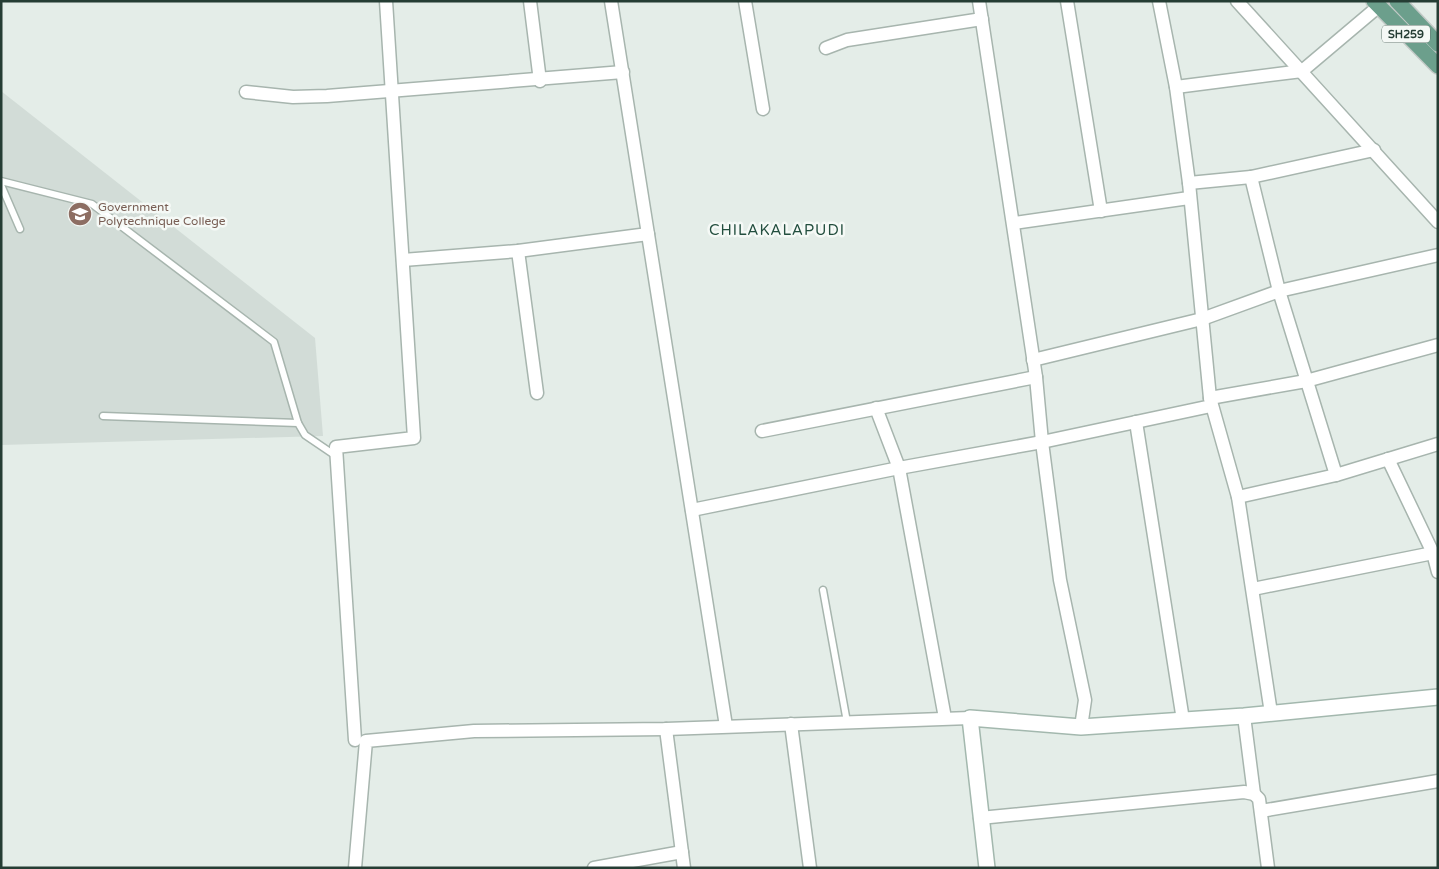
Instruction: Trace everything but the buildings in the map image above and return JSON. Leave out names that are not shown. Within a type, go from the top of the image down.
[{"type":"main road","name":"SH259","points":[[1397,1],[1438,44]]},
{"type":"main road","name":"SH259","points":[[1377,4],[1438,66]]},
{"type":"street","points":[[355,740],[336,447],[414,438],[386,1]]},
{"type":"street","points":[[530,1],[540,81]]},
{"type":"street","points":[[611,1],[726,726]]},
{"type":"street","points":[[745,1],[763,110]]},
{"type":"street","points":[[979,1],[1036,377],[1042,442],[1060,580],[1085,700],[1081,727]]},
{"type":"street","points":[[1067,1],[1101,211]]},
{"type":"street","points":[[1159,1],[1176,87],[1211,402],[1238,497],[1271,713]]},
{"type":"street","points":[[1237,1],[1438,222]]},
{"type":"street","points":[[1176,87],[1302,71],[1377,4]]},
{"type":"street","points":[[826,48],[847,40],[982,18]]},
{"type":"street","points":[[246,92],[293,96],[392,92],[540,81],[623,72]]},
{"type":"street","points":[[1188,183],[1251,177],[1374,150]]},
{"type":"street","points":[[1251,177],[1279,291],[1336,475]]},
{"type":"street","points":[[1014,223],[1189,198]]},
{"type":"street","points":[[403,260],[518,251],[648,234]]},
{"type":"street","points":[[518,251],[538,393]]},
{"type":"street","points":[[1033,360],[1202,319],[1279,291],[1438,255]]},
{"type":"street","points":[[692,510],[1136,422],[1211,402],[1306,381],[1438,345]]},
{"type":"street","points":[[762,431],[1036,377]]},
{"type":"street","points":[[876,408],[900,468],[946,718]]},
{"type":"street","points":[[1136,422],[1184,720]]},
{"type":"street","points":[[1238,497],[1336,475],[1438,444]]},
{"type":"street","points":[[1388,459],[1433,554],[1438,572]]},
{"type":"street","points":[[1253,589],[1433,554]]},
{"type":"street","points":[[356,868],[366,741],[474,731],[666,729],[946,718],[970,718],[1081,727],[1244,716],[1438,697]]},
{"type":"street","points":[[1244,716],[1254,794]]},
{"type":"street","points":[[970,718],[987,868]]},
{"type":"street","points":[[791,724],[810,868]]},
{"type":"street","points":[[666,729],[684,868]]},
{"type":"street","points":[[1261,811],[1394,790],[1438,781]]},
{"type":"street","points":[[980,818],[1244,792],[1254,794],[1259,799],[1268,868]]},
{"type":"street","points":[[594,868],[682,852]]},
{"type":"lane","points":[[1,181],[92,204],[274,342],[298,423],[305,435],[336,456]]},
{"type":"lane","points":[[1,185],[20,229]]},
{"type":"lane","points":[[103,416],[298,423]]},
{"type":"lane","points":[[823,590],[847,722]]},
{"type":"shaded area","name":"Government Polytechnique College","points":[[1,91],[315,338],[323,436],[1,445]]},
{"type":"place","name":"Government Polytechnique College","points":[[80,214]]},
{"type":"district","name":"CHILAKALAPUDI","points":[[777,230]]}]
